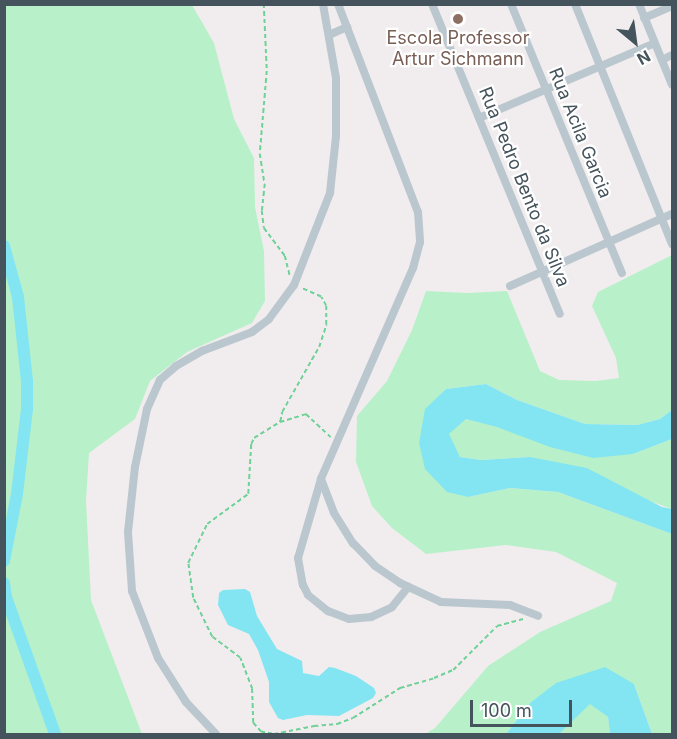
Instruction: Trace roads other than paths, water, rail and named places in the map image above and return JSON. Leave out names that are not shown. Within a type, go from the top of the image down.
[{"type":"street","points":[[216,735],[186,702],[158,658],[132,591],[128,532],[135,467],[147,409],[160,380],[176,366],[202,351],[252,332],[269,319],[294,285],[330,193],[336,136],[336,78],[323,4]]},
{"type":"street","points":[[338,4],[410,188],[420,226],[420,243],[413,267],[321,479],[298,558],[303,585],[308,594],[328,611],[350,619],[371,617],[392,607],[408,587]]},
{"type":"street","name":"Rua Pedro Bento da Silva","points":[[432,4],[560,314]]},
{"type":"street","name":"Rua Acila Garcia","points":[[511,4],[622,273]]},
{"type":"street","points":[[575,4],[672,244]]},
{"type":"street","points":[[639,4],[672,85]]},
{"type":"street","points":[[644,18],[672,6]]},
{"type":"street","points":[[329,35],[347,27]]},
{"type":"street","points":[[479,118],[655,43]]},
{"type":"street","points":[[662,60],[672,55]]},
{"type":"street","points":[[510,286],[672,214]]},
{"type":"street","points":[[321,479],[334,513],[353,543],[375,566],[408,587],[441,602],[510,605],[534,614]]},
{"type":"water","points":[[486,384],[517,400],[585,424],[637,425],[660,419],[672,410],[672,439],[633,454],[593,458],[550,447],[497,427],[466,419],[449,434],[460,457],[481,460],[530,457],[587,468],[662,507],[672,509],[672,534],[558,492],[510,488],[468,497],[447,492],[425,469],[419,443],[425,409],[446,389]]},
{"type":"water","points":[[245,589],[250,592],[257,616],[277,649],[302,661],[303,673],[319,676],[329,667],[335,668],[356,676],[374,688],[376,693],[373,698],[339,716],[307,715],[283,720],[278,718],[269,702],[269,682],[258,650],[249,634],[228,625],[218,605],[219,593],[223,590]]},
{"type":"water","points":[[605,667],[634,684],[652,734],[610,734],[608,717],[590,704],[559,734],[506,734],[530,703],[556,683]]},
{"type":"waterway","points":[[4,246],[18,297],[27,381],[27,409],[17,494],[4,561]]},
{"type":"waterway","points":[[4,583],[6,597],[55,734]]},
{"type":"place","name":"Escola Professor Artur Sichmann","points":[[458,19]]}]
